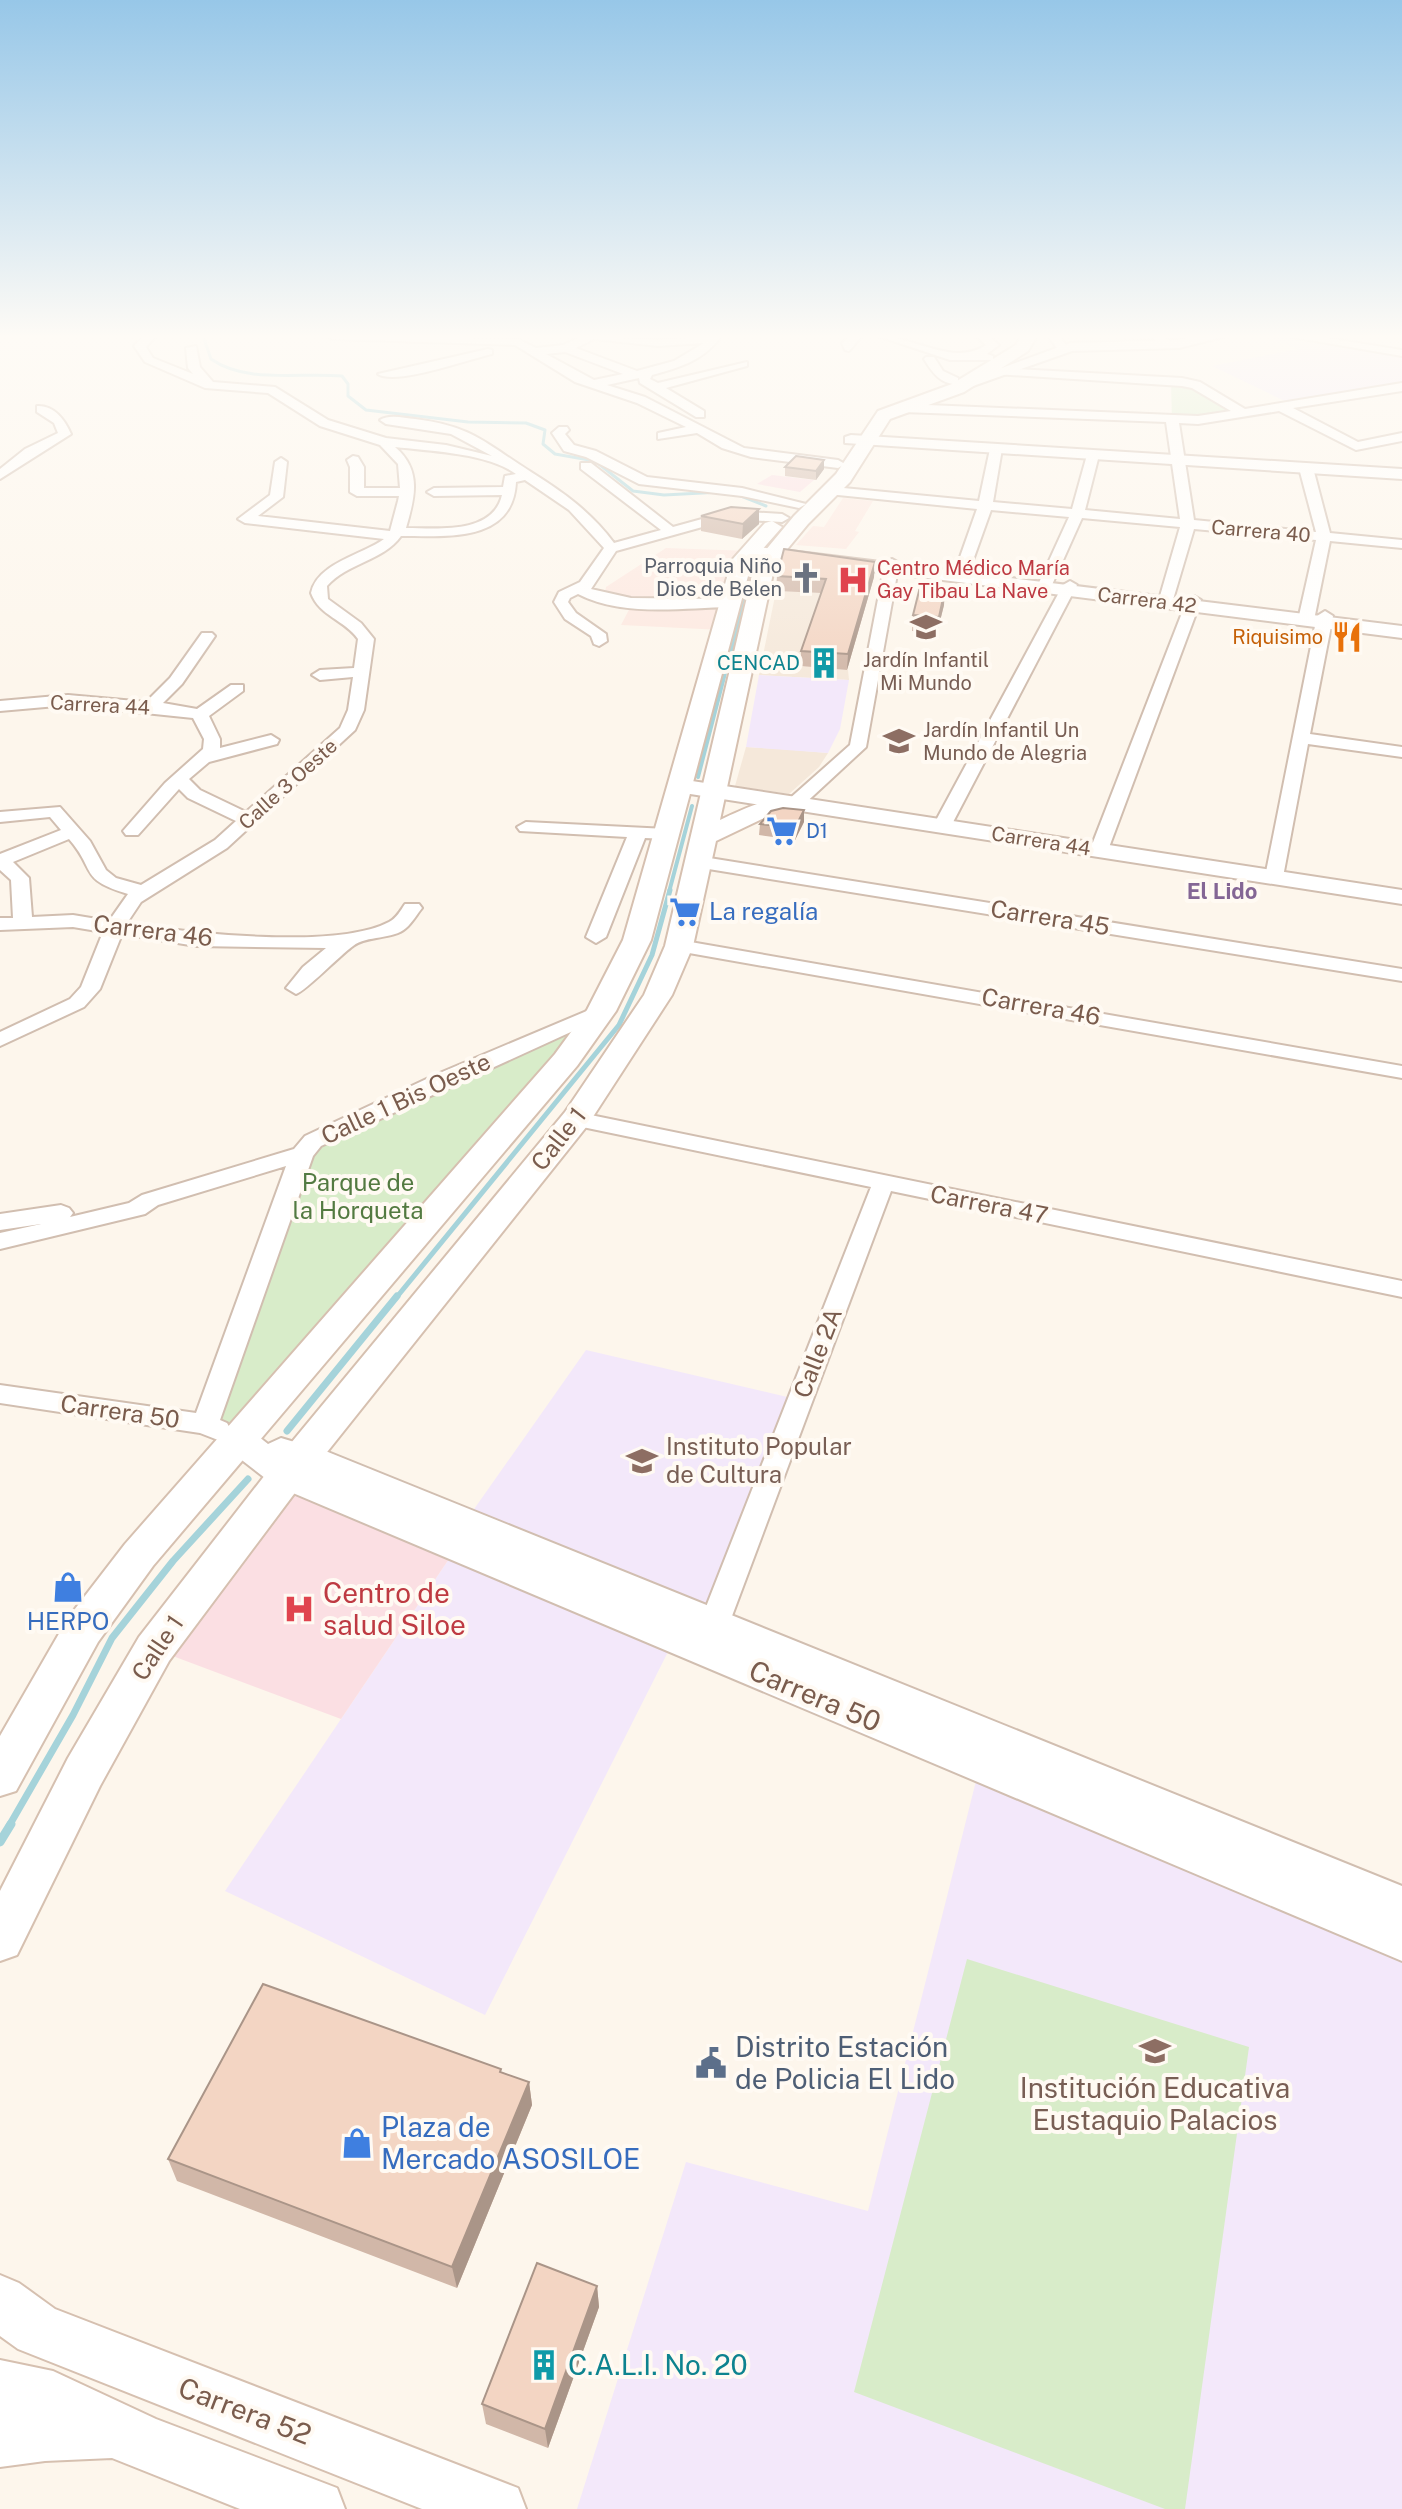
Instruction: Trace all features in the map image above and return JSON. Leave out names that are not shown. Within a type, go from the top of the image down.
[{"type":"main road","name":"Calle 1","points":[[0,1939],[84,1772],[148,1657],[295,1466],[576,1119],[652,1007],[679,946],[765,563],[763,550],[782,518],[816,490],[848,453]]},
{"type":"main road","name":"Calle 1","points":[[0,1777],[14,1732],[83,1630],[139,1555],[221,1431],[566,1060],[601,1011],[637,940],[742,560],[763,550],[833,491],[852,453]]},
{"type":"main road","points":[[700,850],[735,821],[794,804]]},
{"type":"main road","name":"Carrera 52","points":[[0,2302],[37,2330],[497,2509]]},
{"type":"main road","points":[[0,2388],[53,2399],[113,2430],[316,2509]]},
{"type":"main road","points":[[0,2438],[45,2432],[113,2430]]},
{"type":"street","points":[[0,475],[29,453]]},
{"type":"street","points":[[395,453],[406,465],[407,492],[396,534]]},
{"type":"street","points":[[464,453],[508,463]]},
{"type":"street","points":[[494,453],[556,491],[582,512],[611,548]]},
{"type":"street","points":[[588,453],[644,481],[742,492],[799,504]]},
{"type":"street","points":[[754,453],[838,464]]},
{"type":"street","points":[[961,574],[985,506],[995,453]]},
{"type":"street","points":[[1062,453],[1402,474]]},
{"type":"street","points":[[1167,600],[1188,524],[1179,453]]},
{"type":"street","points":[[1045,585],[1077,514],[1093,455]]},
{"type":"street","points":[[353,460],[357,467],[357,492],[407,492]]},
{"type":"street","points":[[281,462],[276,497],[245,519],[396,534],[479,527],[505,507],[510,479],[527,475]]},
{"type":"street","points":[[586,466],[670,531]]},
{"type":"street","points":[[1274,877],[1302,738],[1324,536],[1306,468]]},
{"type":"street","points":[[672,485],[680,471]]},
{"type":"street","points":[[434,492],[509,491]]},
{"type":"street","name":"Carrera 40","points":[[833,491],[1402,544]]},
{"type":"street","points":[[730,603],[611,602],[583,591],[611,548],[731,515],[782,518]]},
{"type":"street","name":"Calle 3 Oeste","points":[[0,1040],[77,1003],[90,989],[115,927],[134,898],[208,854],[330,749],[347,730],[356,710],[366,650],[365,635],[330,610],[319,596],[318,588],[334,571],[375,552],[396,534]]},
{"type":"street","name":"Carrera 42","points":[[763,550],[1402,626]]},
{"type":"street","points":[[794,804],[858,747],[892,566]]},
{"type":"street","points":[[585,585],[564,595],[561,602],[570,616],[598,634],[599,641]]},
{"type":"street","points":[[942,826],[1069,588]]},
{"type":"street","points":[[1099,850],[1193,603]]},
{"type":"street","name":"Carrera 42","points":[[1316,618],[1402,632]]},
{"type":"street","points":[[150,707],[176,681],[207,636]]},
{"type":"street","points":[[320,675],[361,672]]},
{"type":"street","points":[[132,831],[213,745],[200,715],[237,688]]},
{"type":"street","name":"Carrera 44","points":[[0,706],[68,700],[200,715]]},
{"type":"street","points":[[1302,738],[1402,752]]},
{"type":"street","points":[[202,758],[271,740]]},
{"type":"street","points":[[180,780],[207,801],[247,819]]},
{"type":"street","name":"Carrera 44","points":[[679,786],[1402,897]]},
{"type":"street","points":[[161,799],[207,801]]},
{"type":"street","points":[[0,817],[52,810],[84,845],[98,873],[109,882],[143,892]]},
{"type":"street","points":[[552,827],[567,812]]},
{"type":"street","points":[[526,827],[667,834]]},
{"type":"street","points":[[23,921],[10,878],[0,860],[72,832]]},
{"type":"street","points":[[596,937],[627,866],[638,832]]},
{"type":"street","name":"Carrera 45","points":[[700,850],[1402,975]]},
{"type":"street","name":"Carrera 46","points":[[0,924],[73,921],[196,940],[336,942],[398,926],[412,908]]},
{"type":"street","points":[[296,988],[310,971],[349,939]]},
{"type":"street","name":"Carrera 46","points":[[679,946],[1402,1072]]},
{"type":"street","name":"Calle 1 Bis Oeste","points":[[221,1431],[302,1154],[313,1141],[601,1011]]},
{"type":"street","name":"Carrera 47","points":[[576,1119],[882,1186],[1402,1289]]},
{"type":"street","points":[[0,1241],[137,1209],[150,1200],[302,1154]]},
{"type":"street","name":"Calle 2A","points":[[710,1636],[882,1186]]},
{"type":"street","points":[[0,1222],[132,1199],[150,1200]]},
{"type":"street","name":"Carrera 50","points":[[0,1394],[221,1431],[295,1466],[710,1636],[1402,1905]]},
{"type":"street","name":"Carrera 50","points":[[710,1636],[1402,1941]]},
{"type":"shaded area","points":[[772,475],[814,480],[800,492],[757,484]]},
{"type":"shaded area","points":[[843,498],[873,501],[855,531],[859,532],[846,549],[796,545],[813,526],[824,527]]},
{"type":"shaded area","points":[[666,548],[750,551],[722,630],[621,625],[633,602],[603,601],[606,587]]},
{"type":"shaded area","points":[[776,591],[820,593],[798,665],[848,670],[849,680],[759,675]]},
{"type":"shaded area","points":[[759,675],[849,680],[840,729],[828,753],[746,747]]},
{"type":"shaded area","points":[[746,747],[828,753],[819,767],[789,794],[735,786]]},
{"type":"shaded area","name":"Instituto Popular de Cultura","points":[[586,1350],[800,1400],[714,1622],[465,1522]]},
{"type":"shaded area","name":"Centro de salud Siloe","points":[[286,1476],[457,1547],[341,1719],[154,1649]]},
{"type":"shaded area","points":[[457,1547],[675,1638],[485,2015],[225,1891]]},
{"type":"shaded area","name":"Institución Educativa Eustaquio Palacios","points":[[980,1765],[1402,1941],[1402,2509],[577,2509],[686,2162],[868,2211]]},
{"type":"green space","name":"Parque de la Horqueta","points":[[601,1011],[237,1438],[205,1424],[302,1154]]},
{"type":"green space","points":[[967,1959],[1249,2047],[1185,2509],[1165,2509],[854,2392]]},
{"type":"building","points":[[796,456],[824,460],[816,471],[785,467]]},
{"type":"building","points":[[731,507],[759,509],[743,524],[701,516]]},
{"type":"building","points":[[784,549],[875,562],[848,654],[801,651],[826,579],[777,576]]},
{"type":"building","points":[[920,587],[945,589],[939,617],[913,615]]},
{"type":"building","points":[[783,808],[804,810],[795,828],[760,824],[771,811]]},
{"type":"building","name":"Plaza de Mercado ASOSILOE","points":[[263,1984],[501,2069],[500,2072],[529,2082],[452,2267],[168,2159]]},
{"type":"building","name":"C.A.L.I. No. 20","points":[[537,2263],[597,2286],[545,2429],[482,2404]]},
{"type":"waterway","points":[[554,453],[595,461],[633,491],[664,495],[721,492]]},
{"type":"waterway","points":[[736,494],[766,506]]},
{"type":"waterway","points":[[749,579],[754,561]]},
{"type":"waterway","points":[[698,777],[750,577]]},
{"type":"waterway","points":[[669,892],[692,806]]},
{"type":"waterway","points":[[396,1298],[619,1025],[652,955],[670,890]]},
{"type":"waterway","points":[[287,1431],[397,1296]]},
{"type":"waterway","points":[[9,1826],[73,1715],[112,1638],[173,1561],[248,1479]]},
{"type":"waterway","points":[[0,1842],[11,1824]]},
{"type":"place","name":"Parroquia Niño Dios de Belen","points":[[806,578]]},
{"type":"place","name":"Centro Médico María Gay Tibau La Nave","points":[[853,580]]},
{"type":"place","name":"Jardín Infantil Mi Mundo","points":[[926,627]]},
{"type":"place","name":"Riquisimo","points":[[1347,637]]},
{"type":"place","name":"CENCAD","points":[[824,663]]},
{"type":"place","name":"Jardín Infantil Un Mundo de Alegria","points":[[899,741]]},
{"type":"place","name":"D1","points":[[782,831]]},
{"type":"place","name":"La regalía","points":[[685,912]]},
{"type":"place","name":"Instituto Popular de Cultura","points":[[642,1461]]},
{"type":"place","name":"HERPO","points":[[68,1587]]},
{"type":"place","name":"Centro de salud Siloe","points":[[299,1609]]},
{"type":"place","name":"Institución Educativa Eustaquio Palacios","points":[[1155,2051]]},
{"type":"place","name":"Distrito Estación de Policia El Lido","points":[[711,2063]]},
{"type":"place","name":"Plaza de Mercado ASOSILOE","points":[[357,2143]]},
{"type":"place","name":"C.A.L.I. No. 20","points":[[544,2365]]},
{"type":"district","name":"El Lido","points":[[1222,891]]}]
